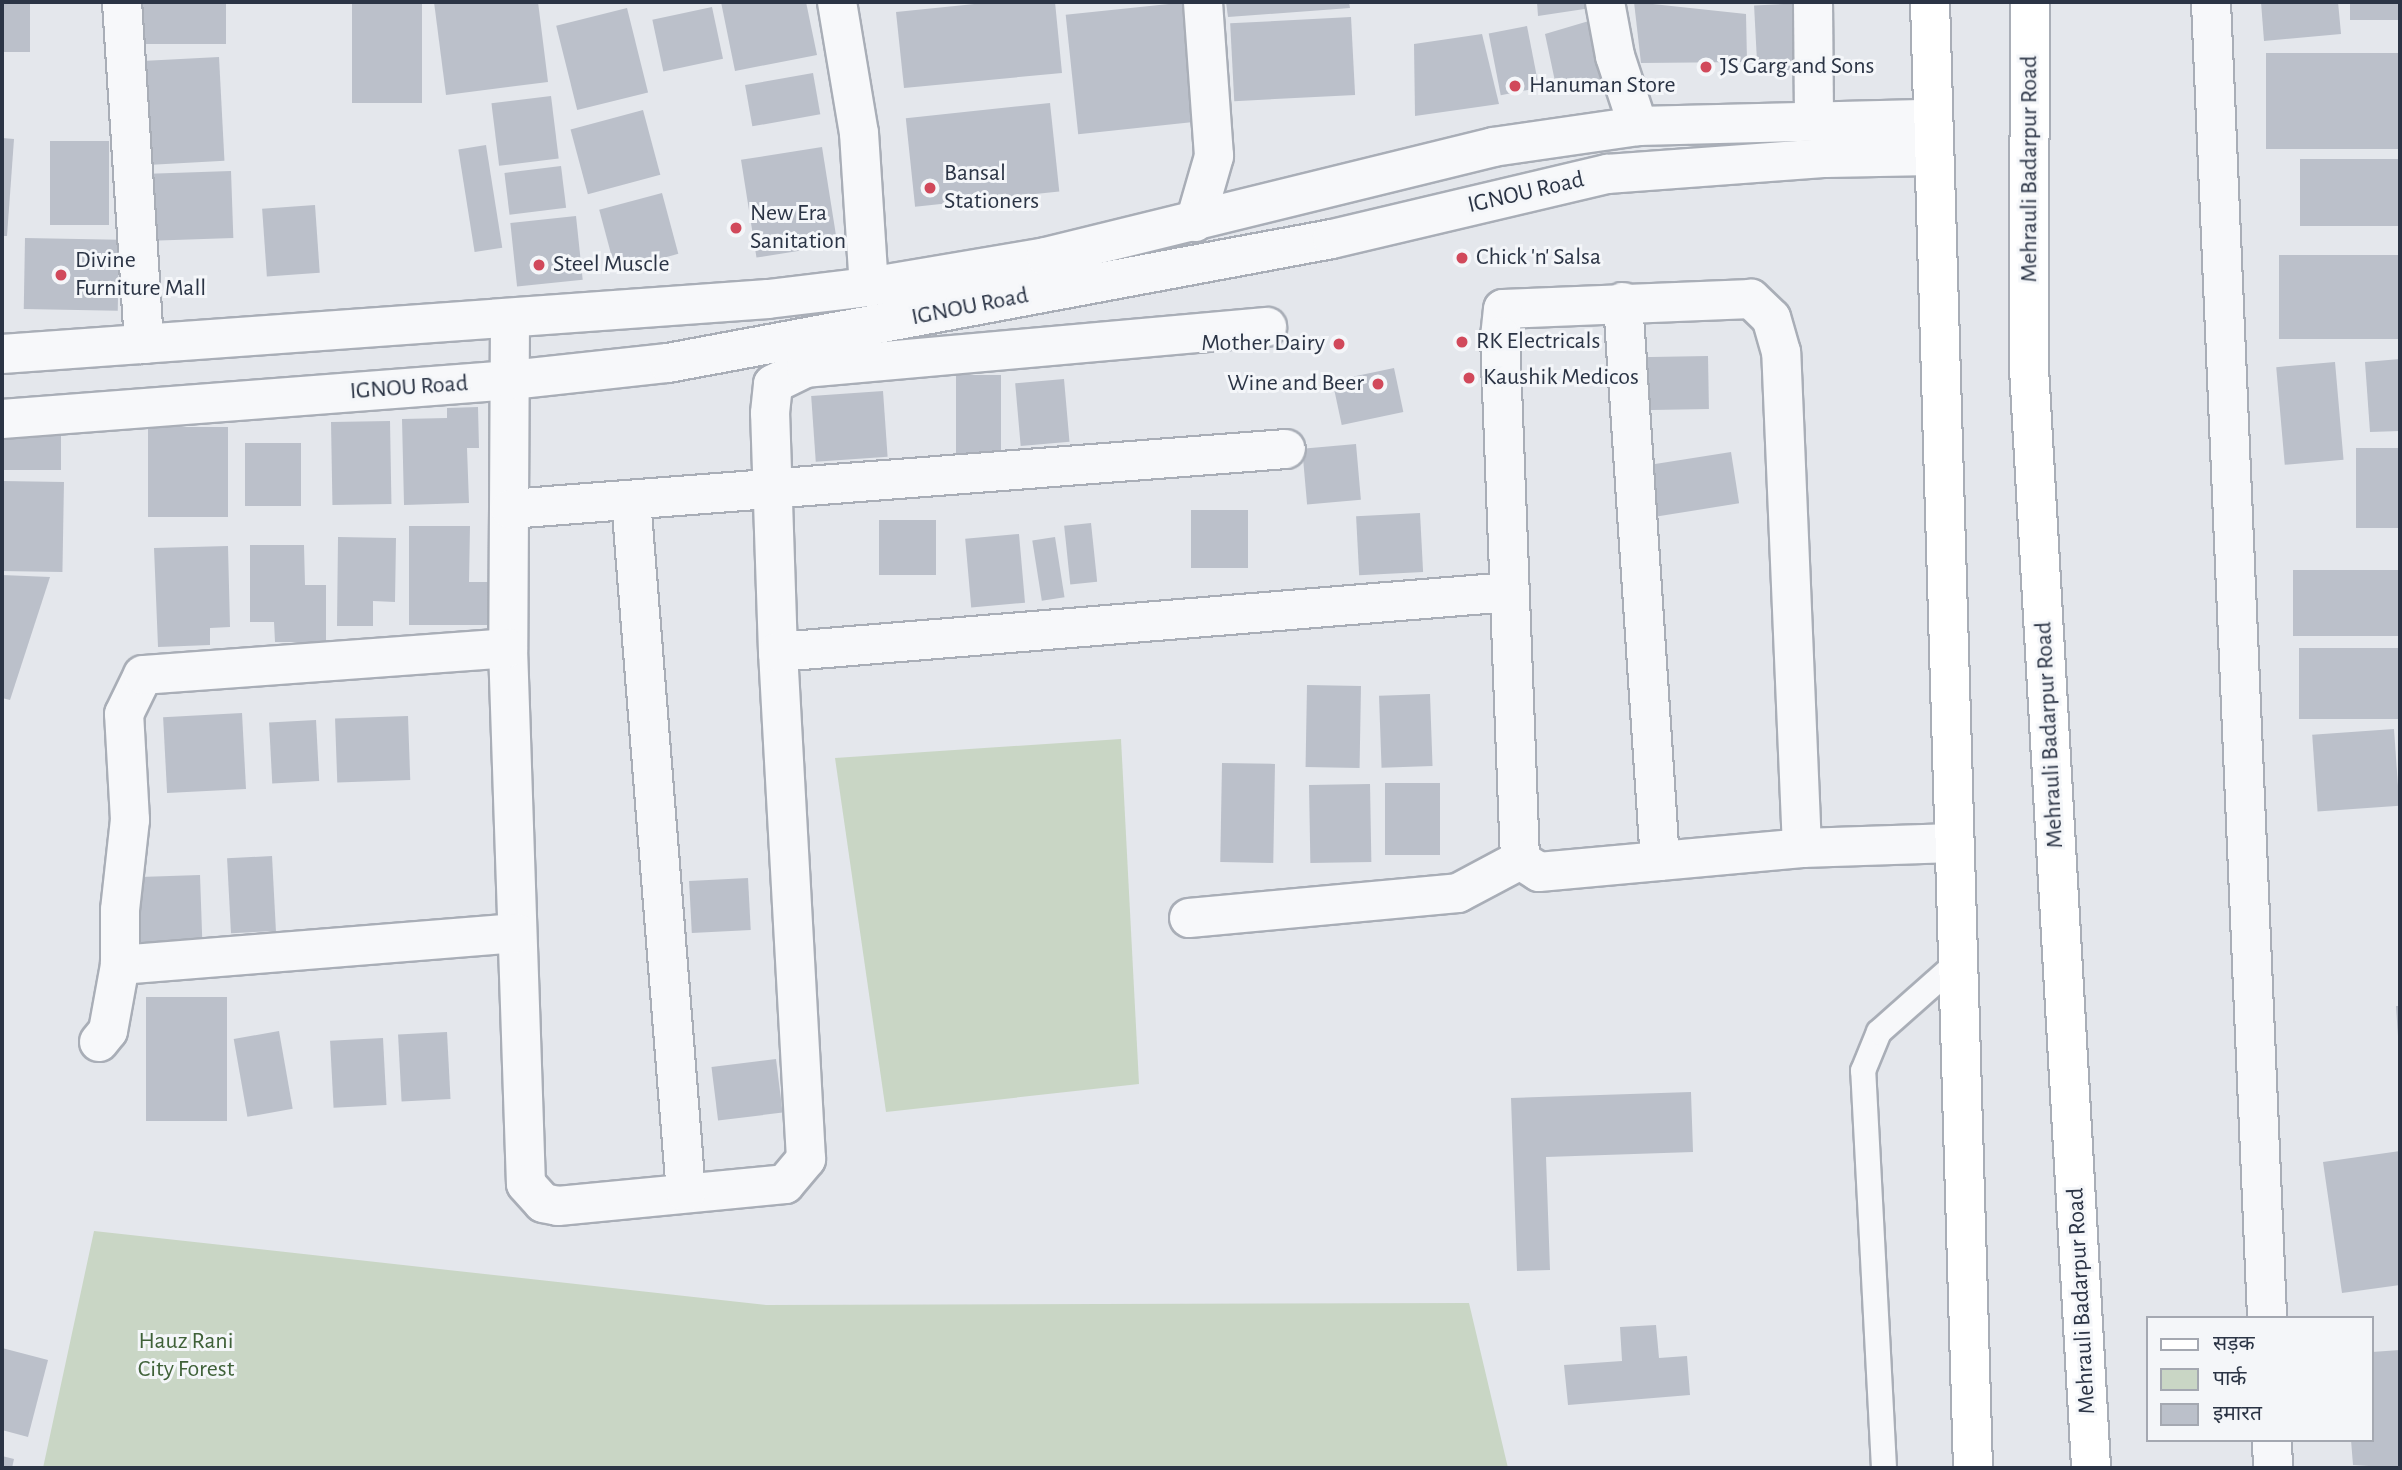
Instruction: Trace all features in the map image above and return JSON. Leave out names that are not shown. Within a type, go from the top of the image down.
[{"type":"main road","points":[[1930,2],[1932,156],[1973,1468]]},
{"type":"main road","name":"Mehrauli Badarpur Road","points":[[2030,2],[2029,368],[2091,1468]]},
{"type":"street","points":[[122,2],[144,344]]},
{"type":"street","points":[[836,2],[859,133],[869,287]]},
{"type":"street","points":[[1195,222],[1214,156],[1203,2]]},
{"type":"street","points":[[1605,2],[1615,56],[1638,126]]},
{"type":"street","points":[[1813,2],[1814,120]]},
{"type":"street","points":[[2211,2],[2267,1316]]},
{"type":"street","name":"IGNOU Road","points":[[2,354],[510,318],[869,287],[1046,257],[1493,148],[1638,126],[1931,119]]},
{"type":"street","name":"IGNOU Road","points":[[2,419],[511,380],[668,363],[1332,239],[1607,174],[1826,158],[1932,156]]},
{"type":"street","points":[[1520,860],[1500,336],[1503,309],[1623,302],[1751,299],[1771,318],[1781,352],[1802,848]]},
{"type":"street","points":[[1623,302],[1660,861]]},
{"type":"street","points":[[510,318],[508,648],[526,1184],[543,1203],[558,1206],[785,1184],[794,1178],[806,1159],[778,652],[773,488],[774,384],[789,373],[1267,327]]},
{"type":"street","points":[[510,509],[1286,449]]},
{"type":"street","points":[[631,500],[686,1194]]},
{"type":"street","points":[[778,652],[1510,592]]},
{"type":"street","points":[[99,1042],[108,1031],[120,965],[120,910],[130,820],[124,715],[143,675],[508,648]]},
{"type":"street","points":[[1520,860],[1539,872],[1802,848],[1954,843]]},
{"type":"street","points":[[1189,918],[1458,893],[1520,860]]},
{"type":"street","points":[[120,965],[517,933]]},
{"type":"street","points":[[2272,1442],[2273,1468]]},
{"type":"lane","points":[[1884,1468],[1863,1072],[1880,1032],[1958,962]]},
{"type":"green space","points":[[1121,739],[1139,1084],[886,1112],[835,758]]},
{"type":"green space","name":"Hauz Rani City Forest","points":[[94,1231],[766,1305],[1469,1303],[1508,1468],[43,1468]]},
{"type":"building","points":[[2,2],[30,2],[30,52],[2,52]]},
{"type":"building","points":[[132,2],[226,2],[226,44],[132,44]]},
{"type":"building","points":[[352,2],[422,2],[422,103],[352,103]]},
{"type":"building","points":[[434,2],[538,2],[548,82],[446,95]]},
{"type":"building","points":[[721,2],[806,2],[817,55],[735,71]]},
{"type":"building","points":[[994,2],[1055,2],[1062,73],[904,88],[896,12]]},
{"type":"building","points":[[1188,2],[1201,121],[1078,134],[1066,15]]},
{"type":"building","points":[[1226,2],[1349,2],[1350,8],[1228,17]]},
{"type":"building","points":[[1537,2],[1590,2],[1591,8],[1538,16]]},
{"type":"building","points":[[1634,2],[1746,14],[1747,62],[1641,63]]},
{"type":"building","points":[[2261,2],[2338,2],[2341,34],[2264,41]]},
{"type":"building","points":[[2350,2],[2400,2],[2400,20],[2350,20]]},
{"type":"building","points":[[1804,3],[1807,69],[1758,72],[1754,6]]},
{"type":"building","points":[[712,7],[723,59],[663,72],[652,20]]},
{"type":"building","points":[[627,8],[648,92],[577,110],[556,26]]},
{"type":"building","points":[[1351,17],[1355,95],[1234,101],[1230,23]]},
{"type":"building","points":[[1599,18],[1613,78],[1556,86],[1545,34]]},
{"type":"building","points":[[1527,26],[1539,88],[1501,95],[1489,33]]},
{"type":"building","points":[[1482,34],[1499,104],[1415,116],[1414,44]]},
{"type":"building","points":[[2266,53],[2400,53],[2400,149],[2266,149]]},
{"type":"building","points":[[219,57],[224,161],[148,165],[142,61]]},
{"type":"building","points":[[813,73],[820,114],[752,126],[745,85]]},
{"type":"building","points":[[551,96],[559,159],[499,166],[491,103]]},
{"type":"building","points":[[1050,103],[1059,192],[915,207],[906,118]]},
{"type":"building","points":[[643,110],[660,175],[588,194],[571,129]]},
{"type":"building","points":[[2,138],[14,139],[7,236],[2,236]]},
{"type":"building","points":[[50,141],[109,141],[109,225],[50,225]]},
{"type":"building","points":[[486,145],[502,248],[475,252],[458,149]]},
{"type":"building","points":[[822,147],[837,245],[756,258],[741,160]]},
{"type":"building","points":[[2300,159],[2400,159],[2400,226],[2300,226]]},
{"type":"building","points":[[561,166],[566,208],[510,215],[504,173]]},
{"type":"building","points":[[231,171],[233,238],[144,241],[142,174]]},
{"type":"building","points":[[662,193],[678,254],[616,271],[599,210]]},
{"type":"building","points":[[315,205],[320,273],[267,277],[262,209]]},
{"type":"building","points":[[576,216],[583,280],[517,287],[510,223]]},
{"type":"building","points":[[25,238],[119,240],[118,311],[24,309]]},
{"type":"building","points":[[2279,255],[2400,255],[2400,339],[2279,339]]},
{"type":"building","points":[[1708,356],[1709,409],[1638,410],[1637,357]]},
{"type":"building","points":[[2400,359],[2400,431],[2370,432],[2365,362]]},
{"type":"building","points":[[2335,362],[2344,460],[2285,465],[2276,367]]},
{"type":"building","points":[[1394,368],[1403,412],[1342,425],[1332,381]]},
{"type":"building","points":[[956,375],[1001,375],[1001,457],[956,457]]},
{"type":"building","points":[[1064,379],[1069,442],[1021,446],[1015,383]]},
{"type":"building","points":[[883,391],[888,457],[816,462],[811,396]]},
{"type":"building","points":[[478,407],[479,448],[467,448],[469,503],[404,505],[402,419],[447,418],[447,408]]},
{"type":"building","points":[[390,421],[391,504],[332,505],[331,422]]},
{"type":"building","points":[[2,425],[61,425],[61,470],[2,470]]},
{"type":"building","points":[[148,427],[228,427],[228,517],[148,517]]},
{"type":"building","points":[[245,443],[301,443],[301,506],[245,506]]},
{"type":"building","points":[[1356,444],[1361,500],[1307,504],[1302,449]]},
{"type":"building","points":[[2356,448],[2400,448],[2400,528],[2356,528]]},
{"type":"building","points":[[1731,452],[1739,503],[1644,518],[1636,467]]},
{"type":"building","points":[[2,481],[64,482],[62,572],[2,571]]},
{"type":"building","points":[[1191,510],[1248,510],[1248,568],[1191,568]]},
{"type":"building","points":[[1420,513],[1423,572],[1359,575],[1356,516]]},
{"type":"building","points":[[879,520],[936,520],[936,575],[879,575]]},
{"type":"building","points":[[1091,523],[1097,582],[1070,584],[1064,526]]},
{"type":"building","points":[[409,526],[470,526],[469,582],[488,582],[488,625],[409,625]]},
{"type":"building","points":[[1019,534],[1025,603],[971,607],[965,539]]},
{"type":"building","points":[[338,537],[396,538],[395,602],[373,601],[373,626],[337,626]]},
{"type":"building","points":[[1055,537],[1065,597],[1042,601],[1032,541]]},
{"type":"building","points":[[250,545],[304,545],[305,585],[326,585],[326,642],[275,642],[274,622],[250,622]]},
{"type":"building","points":[[228,546],[230,627],[210,628],[210,645],[158,647],[154,548]]},
{"type":"building","points":[[2293,570],[2400,570],[2400,636],[2293,636]]},
{"type":"building","points":[[2,575],[50,577],[10,700],[2,698]]},
{"type":"building","points":[[2299,648],[2400,648],[2400,719],[2299,719]]},
{"type":"building","points":[[1307,685],[1361,686],[1360,768],[1306,767]]},
{"type":"building","points":[[1430,694],[1433,766],[1382,768],[1379,696]]},
{"type":"building","points":[[242,713],[246,789],[167,793],[163,717]]},
{"type":"building","points":[[408,716],[410,780],[337,783],[335,719]]},
{"type":"building","points":[[316,720],[319,781],[272,783],[269,722]]},
{"type":"building","points":[[2394,729],[2399,806],[2318,812],[2312,735]]},
{"type":"building","points":[[1222,763],[1275,764],[1273,863],[1220,862]]},
{"type":"building","points":[[1385,783],[1440,783],[1440,855],[1385,855]]},
{"type":"building","points":[[1370,784],[1371,862],[1310,863],[1309,785]]},
{"type":"building","points":[[272,856],[276,931],[231,933],[227,858]]},
{"type":"building","points":[[200,875],[203,947],[135,949],[132,877]]},
{"type":"building","points":[[748,878],[751,930],[692,933],[689,881]]},
{"type":"building","points":[[146,997],[227,997],[227,1121],[146,1121]]},
{"type":"building","points":[[2396,1006],[2400,1006],[2400,1036],[2398,1036]]},
{"type":"building","points":[[279,1031],[293,1109],[247,1117],[234,1039]]},
{"type":"building","points":[[447,1032],[451,1099],[402,1101],[398,1035]]},
{"type":"building","points":[[383,1038],[387,1105],[334,1108],[330,1041]]},
{"type":"building","points":[[776,1059],[783,1113],[718,1121],[711,1067]]},
{"type":"building","points":[[1691,1092],[1693,1152],[1546,1157],[1550,1270],[1517,1271],[1511,1098]]},
{"type":"building","points":[[2400,1151],[2400,1285],[2342,1293],[2323,1162]]},
{"type":"building","points":[[1656,1325],[1659,1358],[1687,1356],[1690,1395],[1568,1405],[1564,1365],[1622,1361],[1620,1327]]},
{"type":"building","points":[[2,1348],[48,1360],[28,1437],[2,1430]]},
{"type":"building","points":[[2400,1350],[2400,1468],[2353,1465],[2351,1442],[2374,1442],[2374,1352]]},
{"type":"building","points":[[2,1456],[14,1459],[12,1468],[2,1468]]},
{"type":"place","name":"JS Garg and Sons","points":[[1706,67]]},
{"type":"place","name":"Hanuman Store","points":[[1515,86]]},
{"type":"place","name":"Bansal Stationers","points":[[930,188]]},
{"type":"place","name":"New Era Sanitation","points":[[736,228]]},
{"type":"place","name":"Chick 'n' Salsa","points":[[1462,258]]},
{"type":"place","name":"Steel Muscle","points":[[539,265]]},
{"type":"place","name":"Divine Furniture Mall","points":[[61,275]]},
{"type":"place","name":"RK Electricals","points":[[1462,342]]},
{"type":"place","name":"Mother Dairy","points":[[1339,344]]},
{"type":"place","name":"Kaushik Medicos","points":[[1469,378]]},
{"type":"place","name":"Wine and Beer","points":[[1378,384]]}]
